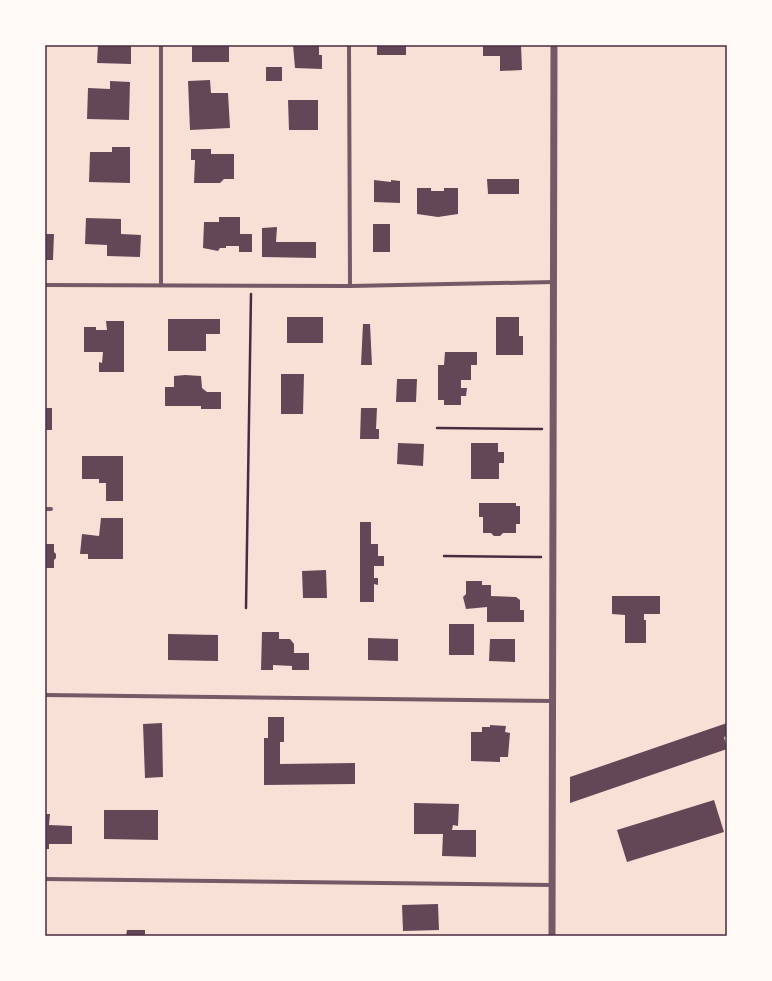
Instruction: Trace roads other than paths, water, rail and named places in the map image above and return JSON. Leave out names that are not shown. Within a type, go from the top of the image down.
[{"type":"street","points":[[161,45],[161,284]]},
{"type":"street","points":[[349,45],[350,286]]},
{"type":"street","points":[[552,936],[554,45]]},
{"type":"street","points":[[45,285],[161,284],[350,286],[554,282]]},
{"type":"street","points":[[45,509],[51,509]]},
{"type":"street","points":[[45,695],[553,701]]},
{"type":"street","points":[[45,879],[552,885]]}]
